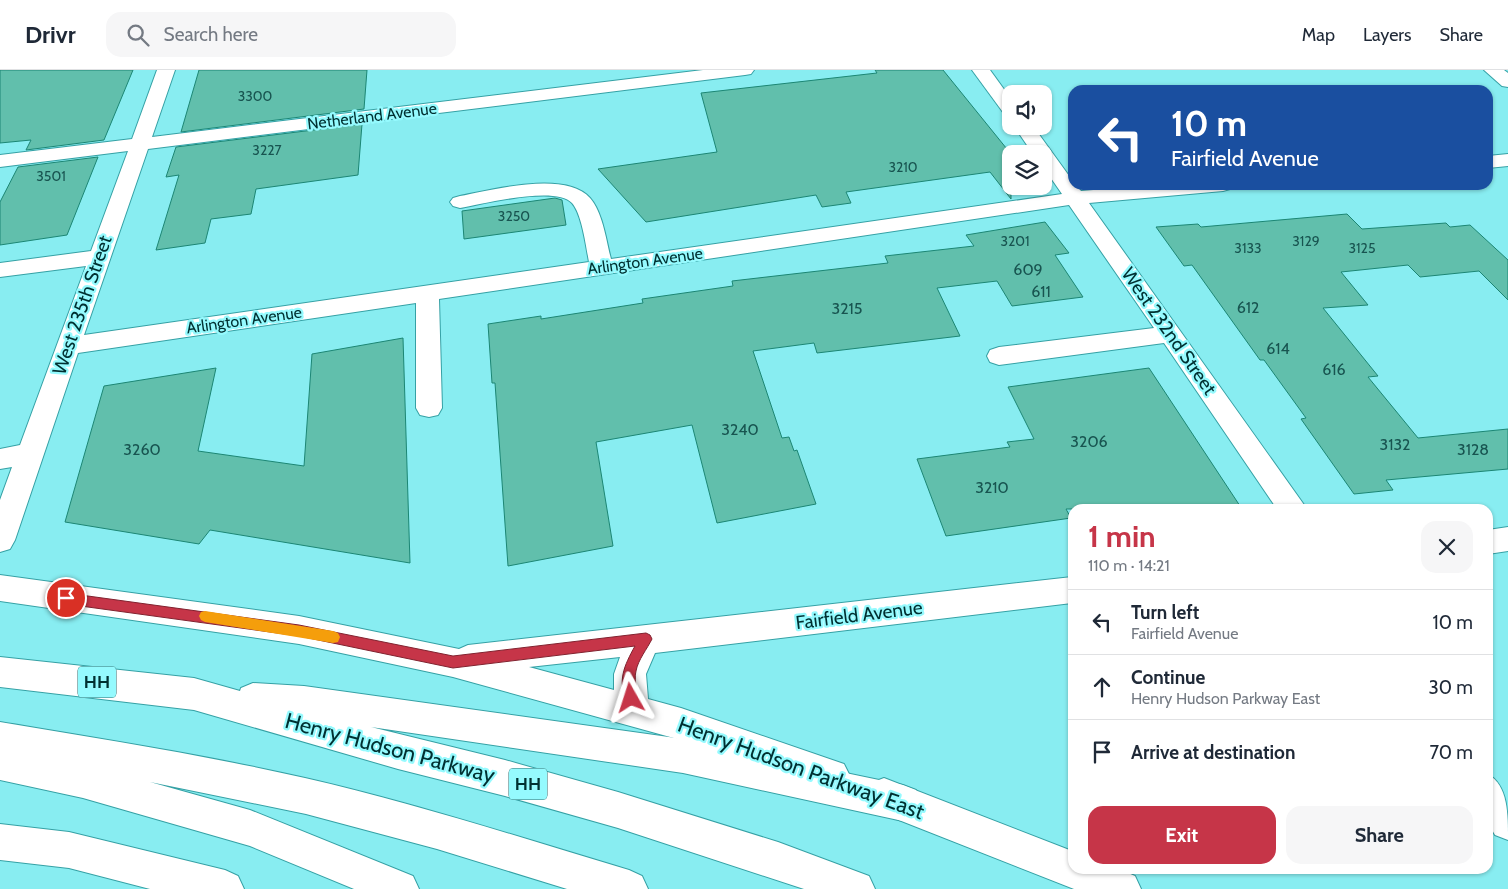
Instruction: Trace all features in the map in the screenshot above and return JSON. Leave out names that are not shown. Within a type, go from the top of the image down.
[{"type":"main road","name":"West 235th Street","points":[[0,540],[166,70]]},
{"type":"main road","name":"Netherland Avenue","points":[[0,161],[745,70]]},
{"type":"main road","points":[[981,70],[1002,99]]},
{"type":"main road","points":[[1492,70],[1508,82]]},
{"type":"main road","points":[[1493,162],[1508,160]]},
{"type":"main road","name":"West 232nd Street","points":[[1052,165],[1068,187]]},
{"type":"main road","points":[[460,202],[551,188],[572,191],[582,200],[602,268]]},
{"type":"main road","name":"West 232nd Street","points":[[1070,190],[1290,504]]},
{"type":"main road","name":"Arlington Avenue","points":[[68,346],[1076,198],[1166,190]]},
{"type":"main road","points":[[0,270],[99,257]]},
{"type":"main road","points":[[427,293],[429,408]]},
{"type":"main road","points":[[998,356],[1172,334]]},
{"type":"main road","points":[[0,459],[30,454]]},
{"type":"main road","points":[[1493,541],[1508,539]]},
{"type":"main road","name":"Henry Hudson Parkway East","points":[[0,588],[299,630],[453,662],[634,711],[790,760],[1068,868]]},
{"type":"main road","name":"Fairfield Avenue","points":[[453,662],[1068,590]]},
{"type":"main road","points":[[634,711],[628,685],[629,669],[646,639]]},
{"type":"main road","name":"Henry Hudson Parkway","points":[[0,672],[194,694],[398,752],[505,778],[618,810],[778,861],[856,889]]},
{"type":"main road","points":[[194,694],[304,702],[683,756],[903,804]]},
{"type":"main road","points":[[0,739],[144,763],[306,796],[437,831],[630,889]]},
{"type":"main road","points":[[0,764],[83,780],[250,828],[400,889]]},
{"type":"main road","points":[[1493,800],[1508,822]]},
{"type":"main road","points":[[0,842],[69,850],[225,889]]},
{"type":"main road","name":"Henry Hudson Parkway East","points":[[1083,874],[1122,889]]},
{"type":"building","points":[[0,70],[133,70],[104,140],[26,150],[31,140],[0,143]]},
{"type":"building","points":[[199,70],[367,70],[364,109],[181,132]]},
{"type":"building","points":[[875,70],[943,70],[1004,145],[1002,145],[1002,187],[990,172],[846,192],[851,203],[822,207],[816,195],[646,222],[598,169],[717,152],[701,93],[877,73]]},
{"type":"building","points":[[362,124],[358,175],[256,189],[251,214],[211,219],[205,243],[156,250],[179,175],[166,177],[176,147]]},
{"type":"building","points":[[98,157],[67,235],[0,245],[0,202],[18,167]]},
{"type":"building","points":[[555,198],[562,200],[566,225],[464,239],[462,211]]},
{"type":"building","points":[[1347,214],[1362,229],[1446,223],[1450,227],[1470,225],[1508,260],[1508,300],[1479,271],[1420,277],[1408,265],[1341,272],[1368,305],[1323,308],[1378,376],[1368,377],[1418,438],[1508,429],[1508,469],[1386,480],[1393,490],[1354,494],[1301,419],[1306,418],[1264,360],[1260,360],[1192,265],[1184,266],[1156,227],[1198,224],[1201,227]]},
{"type":"building","points":[[1045,222],[1069,253],[1055,255],[1083,297],[1012,306],[997,281],[937,288],[960,336],[817,353],[814,343],[753,351],[782,438],[789,437],[794,451],[797,450],[816,504],[717,523],[692,425],[596,442],[613,546],[508,566],[495,383],[492,383],[488,324],[541,316],[541,319],[643,303],[642,299],[733,286],[732,281],[888,263],[885,256],[974,246],[966,235]]},
{"type":"building","points":[[403,338],[410,563],[210,530],[199,544],[65,522],[104,386],[216,368],[198,451],[304,466],[312,354]]},
{"type":"building","points":[[1149,368],[1239,504],[1068,504],[1068,509],[1066,509],[1068,518],[946,536],[917,459],[1010,447],[1007,442],[1034,439],[1008,387]]},
{"type":"slow traffic","points":[[205,616],[333,637]]},
{"type":"route","points":[[66,598],[299,630],[453,662],[646,639],[629,669],[628,685],[631,698]]}]
